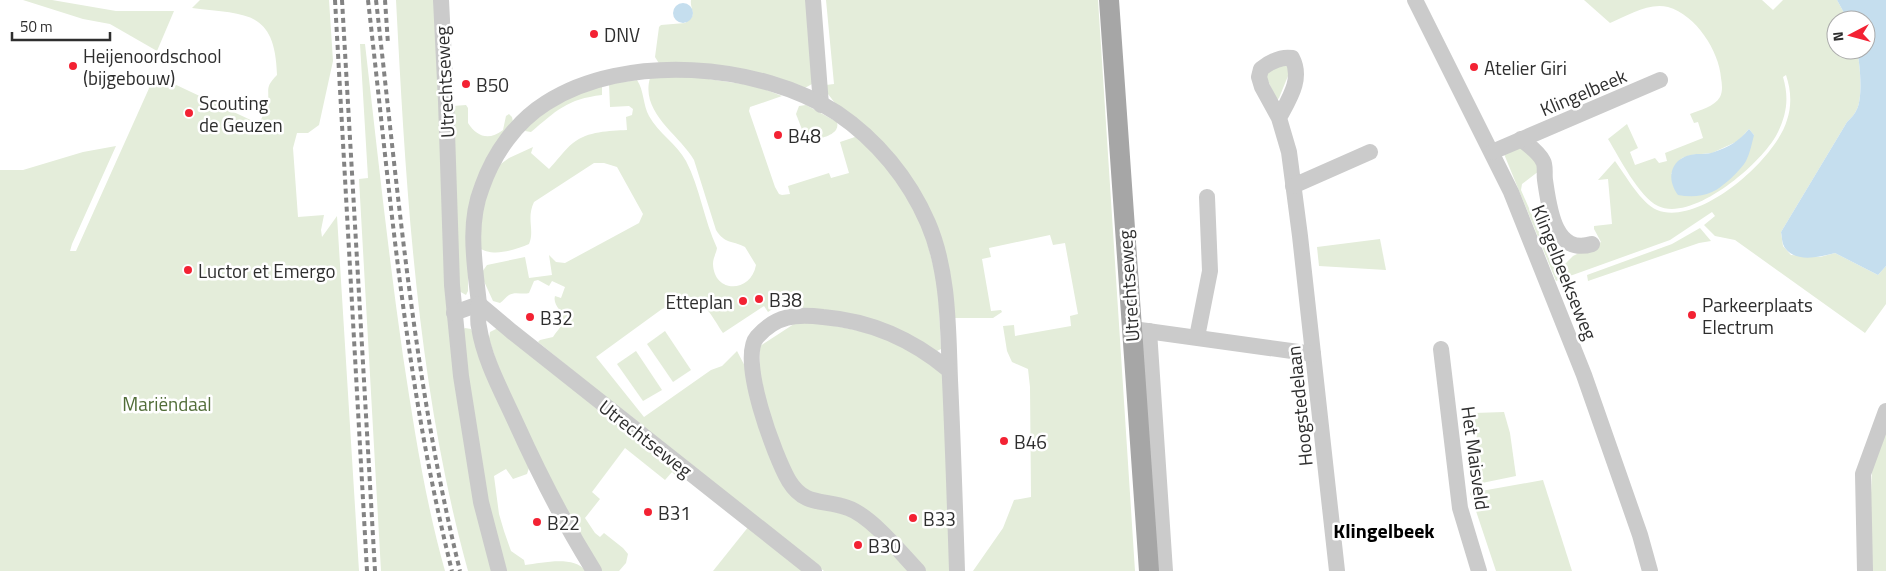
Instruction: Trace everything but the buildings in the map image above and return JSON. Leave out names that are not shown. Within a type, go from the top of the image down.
[{"type":"main road","name":"Utrechtseweg","points":[[1109,0],[1140,330],[1137,395],[1148,571]]},
{"type":"street","name":"Utrechtseweg","points":[[440,0],[454,313],[470,436],[481,502],[499,571]]},
{"type":"street","points":[[813,0],[821,105]]},
{"type":"street","name":"Klingelbeekseweg","points":[[1415,0],[1511,192],[1580,366],[1640,535],[1650,571]]},
{"type":"street","points":[[594,571],[569,532],[532,458],[486,353],[478,326],[479,304],[473,246],[473,224],[482,186],[499,151],[515,128],[544,104],[561,94],[585,84],[625,74],[688,69],[760,81],[803,96],[836,113],[870,139],[889,160],[923,213],[934,240],[941,267],[948,324],[957,571]]},
{"type":"street","name":"Klingelbeek","points":[[1492,152],[1660,80]]},
{"type":"street","name":"Hoogstedelaan","points":[[1279,118],[1289,152],[1300,236],[1337,571]]},
{"type":"street","points":[[1521,139],[1544,162],[1550,210],[1557,231],[1570,244],[1582,247],[1592,244]]},
{"type":"street","points":[[1293,186],[1370,152]]},
{"type":"street","points":[[1197,337],[1210,271],[1207,197]]},
{"type":"street","name":"Utrechtseweg","points":[[479,304],[511,332],[814,571]]},
{"type":"street","points":[[454,313],[479,304]]},
{"type":"street","points":[[918,571],[858,512],[843,506],[815,502],[804,498],[796,491],[770,437],[753,375],[751,351],[756,338],[789,316],[803,315],[842,318],[881,328],[908,341],[949,370]]},
{"type":"street","name":"Utrechtseweg","points":[[1140,330],[1165,571]]},
{"type":"street","points":[[1140,330],[1313,354]]},
{"type":"street","name":"Het Maisveld","points":[[1441,349],[1460,508],[1479,571]]},
{"type":"street","points":[[1865,571],[1863,474],[1886,411]]},
{"type":"green space","points":[[23,0],[52,0],[116,11],[174,11],[157,51],[110,24],[83,19]]},
{"type":"green space","name":"Mariëndaal","points":[[200,0],[329,0],[333,61],[319,125],[308,133],[297,133],[293,148],[298,217],[324,215],[321,230],[322,237],[337,216],[359,571],[0,571],[0,170],[23,170],[83,152],[116,146],[72,244],[70,251],[76,251],[155,75],[259,124],[267,105],[270,83],[277,75],[275,53],[270,38],[263,27],[254,19],[228,12],[192,8]]},
{"type":"green space","points":[[396,0],[438,0],[445,191],[494,571],[468,571],[437,431],[425,360],[410,216]]},
{"type":"green space","points":[[691,0],[808,0],[812,84],[803,89],[660,65],[655,57],[659,27],[661,25],[685,23],[692,17]]},
{"type":"green space","points":[[826,0],[1098,0],[1135,571],[973,571],[1003,528],[1014,500],[1031,497],[1030,387],[1028,369],[1012,362],[1007,351],[1003,326],[1014,325],[1015,336],[1071,326],[1070,316],[1078,314],[1065,243],[1053,245],[1050,235],[989,248],[991,257],[982,259],[991,311],[1001,310],[1002,312],[993,318],[953,318],[939,239],[828,94],[826,85],[834,84]]},
{"type":"green space","points":[[1584,0],[1762,0],[1773,10],[1783,0],[1837,0],[1842,10],[1826,10],[1826,60],[1859,60],[1859,103],[1855,113],[1847,122],[1781,232],[1783,246],[1791,255],[1820,257],[1835,253],[1878,275],[1886,266],[1886,304],[1865,333],[1735,240],[1715,236],[1704,225],[1715,216],[1712,212],[1670,240],[1556,281],[1504,154],[1523,147],[1534,155],[1539,171],[1522,184],[1521,190],[1557,272],[1573,256],[1601,242],[1594,226],[1612,224],[1608,179],[1598,180],[1615,161],[1645,202],[1657,210],[1674,213],[1693,209],[1714,199],[1734,186],[1752,170],[1768,153],[1780,136],[1789,114],[1790,98],[1786,75],[1783,77],[1786,105],[1783,118],[1778,132],[1758,159],[1726,187],[1708,198],[1690,206],[1673,209],[1658,206],[1637,186],[1608,139],[1627,124],[1638,148],[1630,152],[1635,165],[1655,158],[1659,163],[1667,161],[1665,153],[1703,138],[1698,122],[1694,123],[1690,114],[1711,106],[1720,97],[1722,88],[1719,68],[1711,46],[1697,26],[1688,18],[1678,11],[1661,6],[1653,6],[1610,23]],"holes":[[[1749,129],[1754,135],[1671,174],[1682,158],[1712,153],[1738,141]]]},
{"type":"green space","points":[[360,44],[365,44],[392,278],[411,410],[426,491],[445,571],[381,571],[359,179],[368,178]]},
{"type":"green space","points":[[1288,63],[1290,71],[1277,100],[1264,72]]},
{"type":"green space","points":[[688,76],[756,86],[782,96],[750,107],[749,111],[779,194],[790,194],[788,186],[829,173],[831,178],[849,173],[840,142],[855,137],[859,138],[897,180],[923,226],[938,284],[941,349],[937,351],[803,308],[799,302],[789,298],[768,312],[764,306],[723,333],[705,307],[696,299],[690,297],[662,309],[596,357],[644,417],[711,370],[722,366],[737,351],[748,372],[786,482],[849,512],[914,571],[824,571],[681,459],[538,342],[553,337],[563,323],[563,316],[555,303],[555,296],[561,298],[565,287],[552,281],[549,286],[538,280],[534,281],[529,293],[511,294],[500,303],[493,301],[482,277],[482,272],[487,265],[525,257],[529,278],[552,275],[549,255],[556,262],[565,263],[639,223],[643,214],[617,167],[604,163],[594,163],[534,202],[531,214],[531,239],[529,244],[504,252],[490,252],[478,247],[483,201],[498,166],[509,158],[533,147],[531,153],[549,169],[573,143],[585,136],[599,132],[627,130],[626,117],[632,115],[633,109],[629,106],[610,107],[609,84],[637,80],[649,116],[657,128],[682,155],[691,171],[717,248],[713,262],[715,274],[719,281],[726,285],[740,285],[747,281],[753,274],[756,265],[745,247],[725,240],[716,230],[694,160],[663,123],[651,102],[648,91],[650,78]]},
{"type":"green space","points":[[602,85],[602,95],[571,103],[555,112],[531,132],[525,131],[539,114],[548,108]]},
{"type":"green space","points":[[466,105],[468,108],[468,123],[475,132],[484,136],[493,136],[503,130],[506,116],[509,114],[513,122],[468,247],[468,291],[466,295],[459,291],[453,106]]},
{"type":"green space","points":[[806,105],[837,122],[834,132],[817,139],[803,132],[796,114],[799,106]]},
{"type":"green space","points":[[1700,228],[1711,241],[1699,243],[1588,281],[1587,275],[1672,244]]},
{"type":"green space","points":[[1380,239],[1386,270],[1319,266],[1317,247]]},
{"type":"green space","points":[[806,320],[894,338],[941,373],[945,380],[953,571],[924,571],[874,521],[817,498],[792,479],[759,387],[760,346],[797,322]]},
{"type":"green space","points":[[465,328],[471,329],[529,468],[527,474],[513,479],[506,469],[494,476],[499,514],[511,551],[524,560],[525,565],[557,561],[574,563],[586,571],[505,571],[488,501],[461,331]]},
{"type":"green space","points":[[498,328],[680,472],[679,479],[672,472],[665,480],[625,448],[592,492],[600,499],[585,518],[595,533],[600,537],[604,533],[628,554],[626,563],[619,571],[601,571],[573,529],[502,378],[489,339],[490,332]]},
{"type":"green space","points":[[665,331],[691,370],[673,382],[647,344]]},
{"type":"green space","points":[[636,351],[662,390],[643,401],[617,364]]},
{"type":"green space","points":[[1504,412],[1510,433],[1516,476],[1482,483],[1474,413]]},
{"type":"green space","points":[[1886,418],[1886,571],[1868,571],[1872,468]]},
{"type":"green space","points":[[1543,480],[1572,571],[1496,571],[1470,493]]},
{"type":"green space","points":[[749,526],[805,571],[713,571]]},
{"type":"water","points":[[1837,0],[1886,0],[1886,266],[1878,275],[1835,253],[1808,258],[1795,256],[1783,245],[1781,232],[1847,122],[1857,109],[1860,96],[1859,60],[1876,60],[1876,10],[1842,10]]},
{"type":"water","points":[[683,3],[690,6],[693,13],[690,20],[683,23],[676,20],[673,13],[676,6]]},
{"type":"water","points":[[1749,129],[1754,135],[1749,155],[1744,165],[1731,178],[1721,187],[1708,194],[1695,196],[1678,195],[1674,189],[1671,177],[1674,166],[1678,161],[1690,155],[1711,153],[1724,148]]},
{"type":"railway","points":[[335,0],[367,571]]},
{"type":"railway","points":[[342,0],[375,571]]},
{"type":"railway","points":[[368,0],[392,215],[411,359],[422,430],[452,571]]},
{"type":"railway","points":[[376,0],[400,215],[419,359],[444,501],[460,571]]},
{"type":"railway","points":[[385,0],[388,44]]},
{"type":"place","name":"DNV","points":[[594,34]]},
{"type":"place","name":"Heijenoordschool (bijgebouw)","points":[[73,66]]},
{"type":"place","name":"Atelier Giri","points":[[1474,67]]},
{"type":"place","name":"B50","points":[[466,84]]},
{"type":"place","name":"Scouting de Geuzen","points":[[189,113]]},
{"type":"place","name":"B48","points":[[778,135]]},
{"type":"place","name":"Luctor et Emergo","points":[[188,270]]},
{"type":"place","name":"B38","points":[[759,299]]},
{"type":"place","name":"Etteplan","points":[[743,301]]},
{"type":"place","name":"Parkeerplaats Electrum","points":[[1692,315]]},
{"type":"place","name":"B32","points":[[530,317]]},
{"type":"place","name":"B46","points":[[1004,441]]},
{"type":"place","name":"B31","points":[[648,512]]},
{"type":"place","name":"B33","points":[[913,518]]},
{"type":"place","name":"B22","points":[[537,522]]},
{"type":"place","name":"B30","points":[[858,545]]},
{"type":"district","name":"Klingelbeek","points":[[1384,530]]}]
